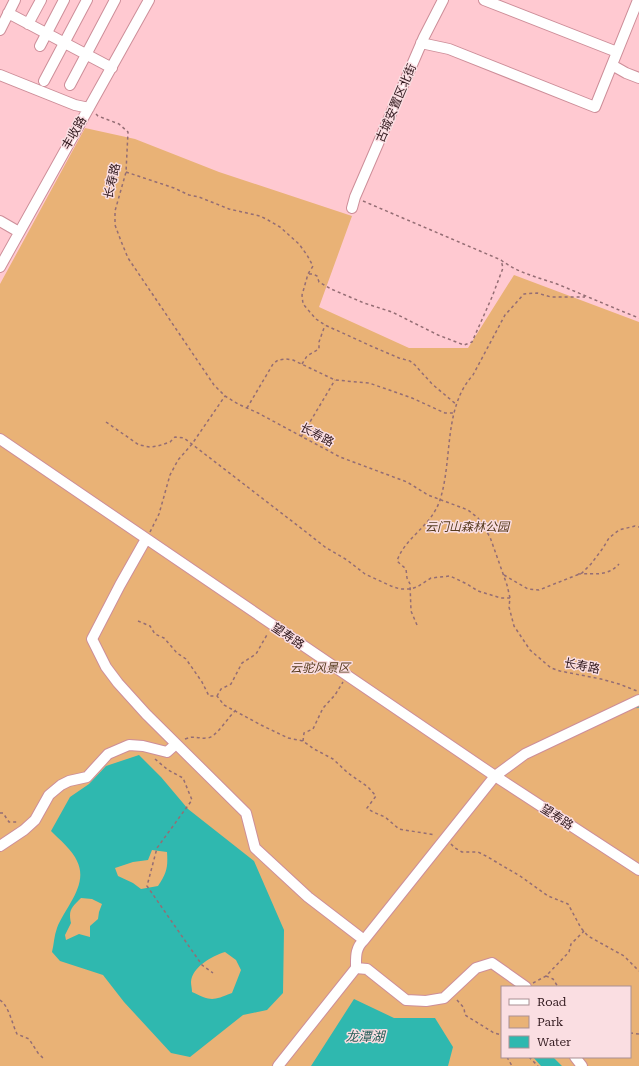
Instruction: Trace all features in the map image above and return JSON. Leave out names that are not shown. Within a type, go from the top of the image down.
[{"type":"street","points":[[0,30],[15,0]]},
{"type":"street","points":[[28,24],[41,0]]},
{"type":"street","points":[[40,46],[64,0]]},
{"type":"street","points":[[44,81],[87,0]]},
{"type":"street","points":[[70,85],[115,0]]},
{"type":"street","name":"古城安置区北街","points":[[352,208],[421,43],[443,0]]},
{"type":"street","points":[[484,0],[617,52]]},
{"type":"street","points":[[421,43],[449,49],[596,107],[638,0]]},
{"type":"street","name":"丰收路","points":[[0,266],[112,68],[145,1]]},
{"type":"street","points":[[8,14],[112,68]]},
{"type":"street","points":[[612,65],[639,78]]},
{"type":"street","points":[[0,75],[75,105],[89,108]]},
{"type":"street","points":[[0,221],[19,232]]},
{"type":"street","name":"望寿路","points":[[0,439],[494,776],[639,870]]},
{"type":"street","points":[[146,540],[120,585],[92,639],[106,668],[146,714],[246,813],[255,848],[308,897],[364,940]]},
{"type":"street","points":[[278,1066],[356,968],[356,953],[360,944],[494,776],[525,754],[639,700]]},
{"type":"street","points":[[0,846],[24,830],[35,820],[49,795],[65,783],[86,777],[108,754],[129,745],[143,746],[167,752],[176,744]]},
{"type":"street","points":[[356,968],[367,969],[406,1000],[426,1001],[444,998],[476,968],[492,963],[525,986]]},
{"type":"street","points":[[576,1058],[582,1066]]},
{"type":"path","name":"长寿路","points":[[89,108],[98,116],[119,124],[128,132],[126,172],[115,211],[115,225],[128,258],[214,385],[225,396],[340,457],[407,482],[428,495],[468,510],[478,518],[490,537],[504,575],[510,598],[509,607],[514,626],[530,650],[551,668],[607,680],[639,692]]},
{"type":"path","points":[[126,172],[229,209],[260,216],[280,227],[298,244],[307,255],[312,266],[302,295],[303,304],[316,319],[325,325],[399,358],[410,361],[416,365],[432,384],[457,405]]},
{"type":"path","points":[[356,198],[501,260],[523,273],[556,284],[639,318]]},
{"type":"path","points":[[308,274],[317,276],[319,282],[331,289],[364,303],[392,312],[438,335],[464,345],[472,342],[492,297],[503,268],[501,260]]},
{"type":"path","points":[[417,625],[411,611],[410,584],[407,578],[406,569],[397,561],[398,556],[430,519],[440,499],[448,458],[448,444],[457,405],[466,383],[473,375],[505,315],[524,294],[537,293],[557,297],[585,297]]},
{"type":"path","points":[[302,364],[307,356],[319,349],[319,342],[325,325]]},
{"type":"path","points":[[246,408],[273,364],[278,360],[286,359],[293,360],[335,380],[369,383],[412,398],[446,413],[455,413]]},
{"type":"path","points":[[301,437],[335,380]]},
{"type":"path","points":[[146,540],[159,514],[170,475],[178,460],[192,444],[225,396]]},
{"type":"path","points":[[106,422],[139,445],[150,447],[158,446],[170,442],[176,437],[184,438],[325,547],[347,560],[364,574],[391,586],[400,589],[410,589],[432,578],[450,576],[468,584],[478,591],[501,598],[510,598]]},
{"type":"path","points":[[504,575],[528,589],[539,590],[576,574],[582,573],[591,564],[609,538],[620,530],[635,526],[639,527]]},
{"type":"path","points":[[576,574],[604,574],[614,570],[619,564]]},
{"type":"path","points":[[138,621],[150,626],[155,634],[164,638],[177,653],[186,659],[202,682],[209,696],[217,696]]},
{"type":"path","points":[[217,696],[221,689],[231,684],[242,664],[256,654],[273,626]]},
{"type":"path","points":[[303,742],[304,733],[313,729],[323,708],[348,677]]},
{"type":"path","points":[[217,696],[224,705],[277,733],[303,742],[333,759],[348,773],[368,787],[376,796],[367,808],[385,817],[399,829],[446,837],[454,848],[462,852],[478,852],[520,876],[548,896],[568,904],[584,931],[596,940],[624,956],[639,971]]},
{"type":"path","points":[[176,744],[187,738],[197,737],[207,739],[215,735],[230,715],[236,710]]},
{"type":"path","points":[[153,757],[168,770],[183,778],[192,800],[157,848],[148,886],[202,965],[213,973]]},
{"type":"path","points":[[0,813],[3,813],[9,822],[35,820]]},
{"type":"path","points":[[528,986],[546,976],[569,952],[571,944],[584,931]]},
{"type":"path","points":[[546,976],[553,979],[557,986]]},
{"type":"path","points":[[448,994],[459,1002],[464,1008],[465,1015],[494,1033],[501,1035]]},
{"type":"path","points":[[0,1000],[3,1002],[17,1034],[29,1039],[44,1059]]},
{"type":"path","points":[[530,1058],[538,1066]]},
{"type":"green space","name":"云驼风景区","points":[[85,128],[135,139],[219,172],[352,216],[319,307],[409,348],[468,348],[514,275],[639,322],[639,1066],[0,1066],[0,284]]},
{"type":"water","points":[[139,755],[161,777],[188,809],[254,861],[284,930],[283,993],[267,1010],[243,1015],[190,1057],[171,1053],[124,1002],[103,975],[60,961],[52,952],[57,928],[78,887],[80,870],[75,857],[66,845],[51,831],[70,797],[89,784],[106,766]],"holes":[[[152,850],[167,852],[166,870],[158,886],[141,889],[133,883],[118,876],[115,868],[133,862],[148,860]],[[81,898],[92,899],[102,904],[98,919],[90,926],[90,937],[79,934],[66,940],[65,935],[71,923],[70,912],[73,906]],[[225,952],[236,960],[241,970],[232,993],[212,999],[192,992],[191,982],[195,972],[209,959]]]},
{"type":"water","name":"龙潭湖","points":[[354,999],[394,1018],[435,1018],[453,1047],[448,1066],[311,1066]]},
{"type":"water","points":[[534,1058],[554,1058],[562,1066],[541,1066]]},
{"type":"park label","name":"云门山森林公园","points":[[467,527]]}]
